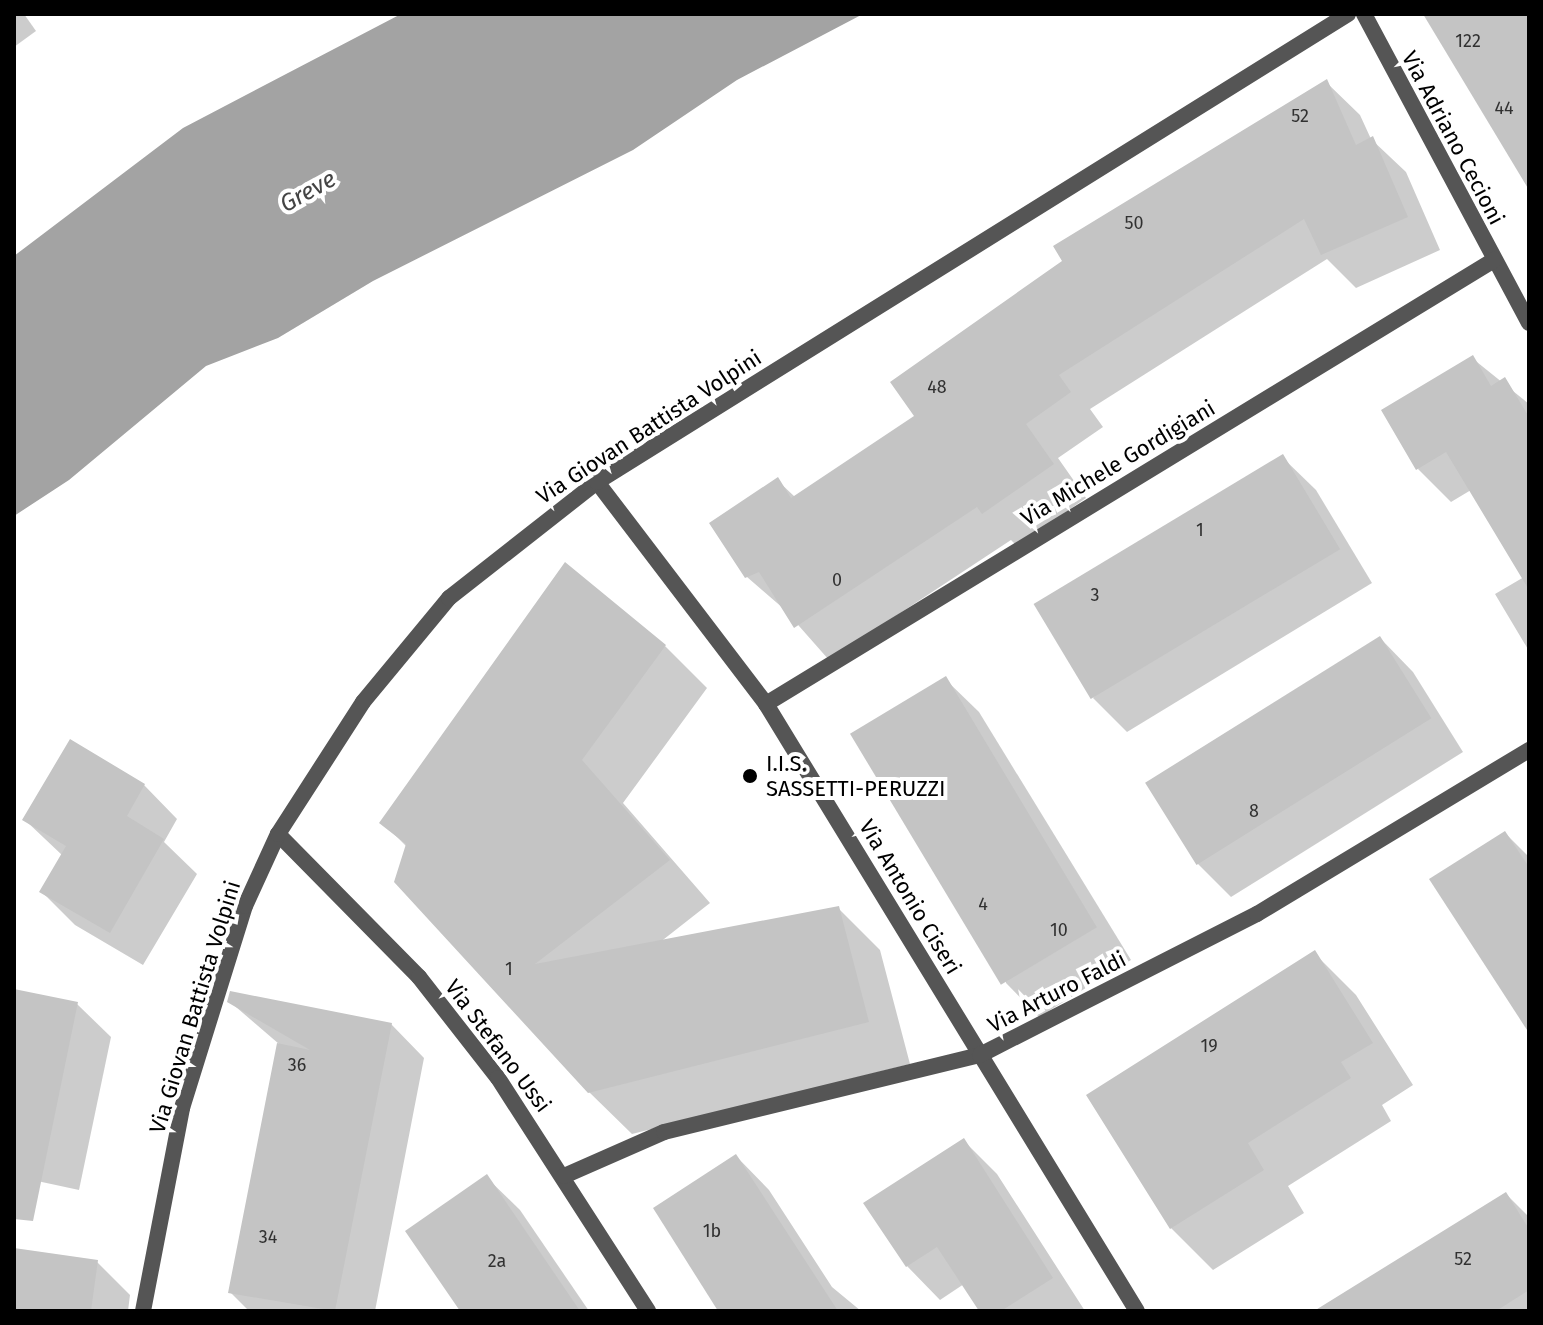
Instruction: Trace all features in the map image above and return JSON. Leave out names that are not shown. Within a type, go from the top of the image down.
[{"type":"street","name":"Via Giovan Battista Volpini","points":[[143,1311],[182,1108],[245,906],[278,834],[363,702],[449,598],[597,482],[1348,14]]},
{"type":"street","name":"Via Adriano Cecioni","points":[[1364,14],[1529,323]]},
{"type":"street","name":"Via Michele Gordigiani","points":[[766,704],[1494,260]]},
{"type":"street","name":"Via Antonio Ciseri","points":[[597,482],[766,704],[1137,1311]]},
{"type":"street","name":"Via Arturo Faldi","points":[[564,1176],[664,1132],[980,1055],[1257,914],[1529,750]]},
{"type":"street","name":"Via Stefano Ussi","points":[[278,834],[419,977],[498,1078],[564,1176],[648,1311]]},
{"type":"water","name":"Greve","points":[[401,14],[863,14],[737,80],[633,150],[373,281],[278,338],[206,366],[69,480],[14,516],[14,256],[183,128]]},
{"type":"building","points":[[1423,14],[1529,14],[1529,190]]},
{"type":"building","points":[[1327,79],[1356,145],[1373,136],[1408,217],[1321,255],[1304,219],[1059,375],[1071,392],[1026,424],[1054,464],[982,514],[977,507],[794,628],[759,572],[745,578],[709,523],[778,477],[791,498],[914,416],[890,382],[1062,261],[1053,246]]},
{"type":"building","points":[[1473,355],[1491,386],[1505,377],[1529,417],[1529,590],[1446,452],[1416,470],[1381,410]]},
{"type":"building","points":[[1283,454],[1340,549],[1091,699],[1034,604]]},
{"type":"building","points":[[565,562],[666,645],[582,760],[670,860],[535,964],[839,906],[869,1022],[588,1093],[394,882],[406,844],[379,823]]},
{"type":"building","points":[[1380,636],[1431,718],[1196,865],[1145,783]]},
{"type":"building","points":[[946,676],[1097,927],[1001,985],[850,734]]},
{"type":"building","points":[[70,739],[145,784],[127,816],[164,839],[110,933],[39,892],[66,846],[22,820]]},
{"type":"building","points":[[1505,831],[1529,867],[1529,1033],[1429,879]]},
{"type":"building","points":[[1315,950],[1373,1043],[1341,1062],[1351,1078],[1248,1143],[1264,1170],[1170,1229],[1086,1095]]},
{"type":"building","points":[[14,989],[78,1002],[33,1221],[14,1219]]},
{"type":"building","points":[[230,991],[392,1023],[335,1311],[228,1293],[277,1043],[310,1050],[227,1002]]},
{"type":"building","points":[[964,1138],[1053,1278],[1001,1311],[979,1311],[937,1247],[906,1267],[863,1203]]},
{"type":"building","points":[[736,1154],[838,1311],[718,1311],[653,1208]]},
{"type":"building","points":[[487,1174],[580,1311],[460,1311],[405,1231]]},
{"type":"building","points":[[1506,1192],[1529,1229],[1529,1290],[1496,1311],[1314,1311]]},
{"type":"building","points":[[14,1248],[98,1260],[91,1311],[14,1311]]},
{"type":"place","name":"I.I.S. SASSETTI-PERUZZI","points":[[750,776]]}]
